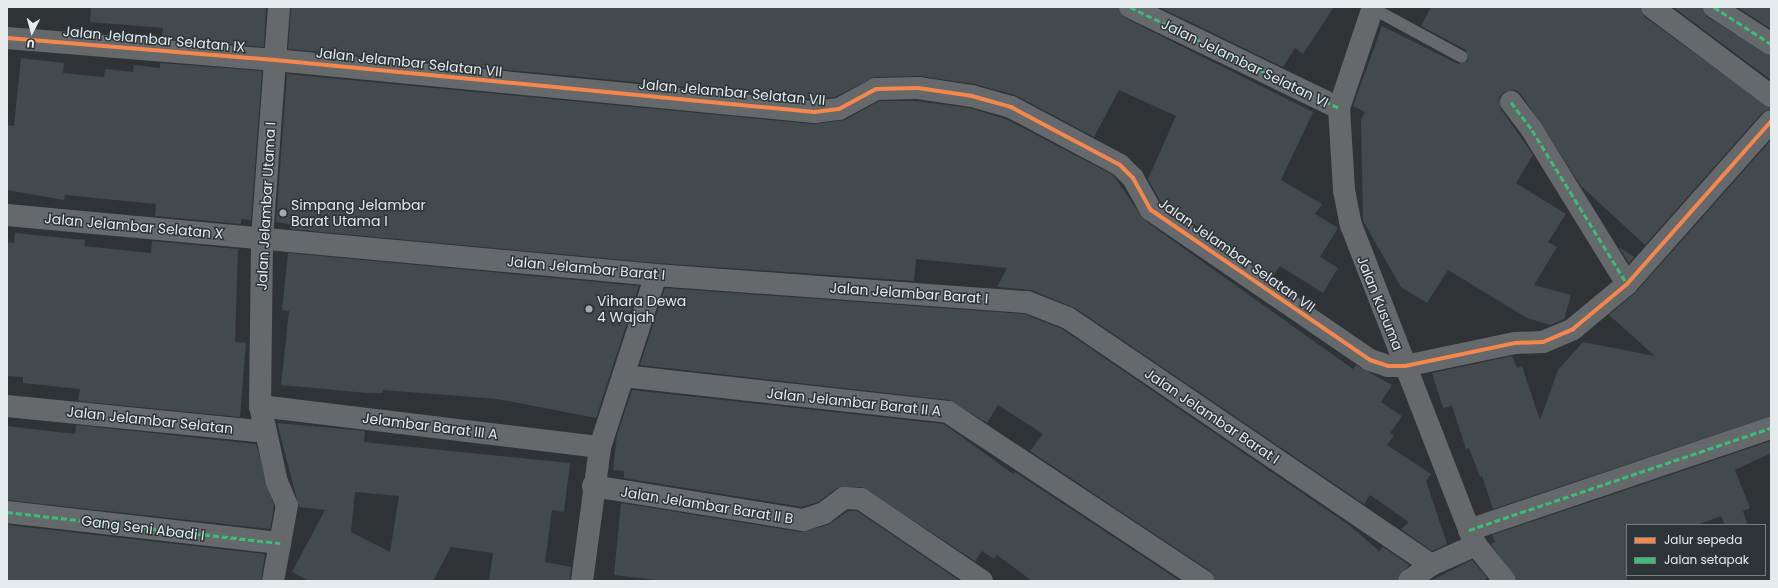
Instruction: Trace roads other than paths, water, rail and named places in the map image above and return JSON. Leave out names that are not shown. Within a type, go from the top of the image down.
[{"type":"street","name":"Jalan Jelambar Utama I","points":[[260,406],[262,238],[279,7]]},
{"type":"street","name":"Jalan Jelambar Selatan VI","points":[[1130,7],[1339,108]]},
{"type":"street","points":[[1652,7],[1771,96]]},
{"type":"street","points":[[1714,7],[1771,44]]},
{"type":"street","name":"Jalan Kusuma","points":[[1372,8],[1339,108],[1344,190],[1351,225],[1473,538],[1505,581]]},
{"type":"street","name":"Jalan Jelambar Selatan IX","points":[[7,38],[275,60]]},
{"type":"street","name":"Jalan Jelambar Selatan VII","points":[[275,60],[814,112],[840,108],[876,89],[918,88],[972,96],[1012,107],[1120,165],[1132,178],[1151,210],[1370,360],[1388,366],[1405,366],[1560,337],[1627,284],[1771,121]]},
{"type":"street","points":[[1511,102],[1532,130],[1627,284]]},
{"type":"street","name":"Jalan Jelambar Selatan X","points":[[7,215],[262,238]]},
{"type":"street","name":"Jalan Jelambar Barat I","points":[[262,238],[656,275],[1027,302],[1050,309],[1431,565]]},
{"type":"street","points":[[582,581],[593,486],[600,447],[656,275]]},
{"type":"street","name":"Jalan Jelambar Barat II A","points":[[623,376],[948,412],[1203,581]]},
{"type":"street","name":"Jalan Jelambar Selatan","points":[[7,406],[266,432]]},
{"type":"street","points":[[260,406],[277,482],[286,505],[273,581]]},
{"type":"street","name":"Jelambar Barat III A","points":[[260,406],[600,447]]},
{"type":"street","points":[[1409,581],[1473,538],[1771,428]]},
{"type":"street","name":"Jalan Jelambar Barat II B","points":[[593,486],[804,520],[824,513],[844,498],[861,499],[982,581]]},
{"type":"street","name":"Gang Seni Abadi I","points":[[7,512],[280,544]]},
{"type":"lane","points":[[1372,8],[1462,57]]},
{"type":"place","name":"Simpang Jelambar Barat Utama I","points":[[283,213]]},
{"type":"place","name":"Vihara Dewa 4 Wajah","points":[[589,309]]}]
